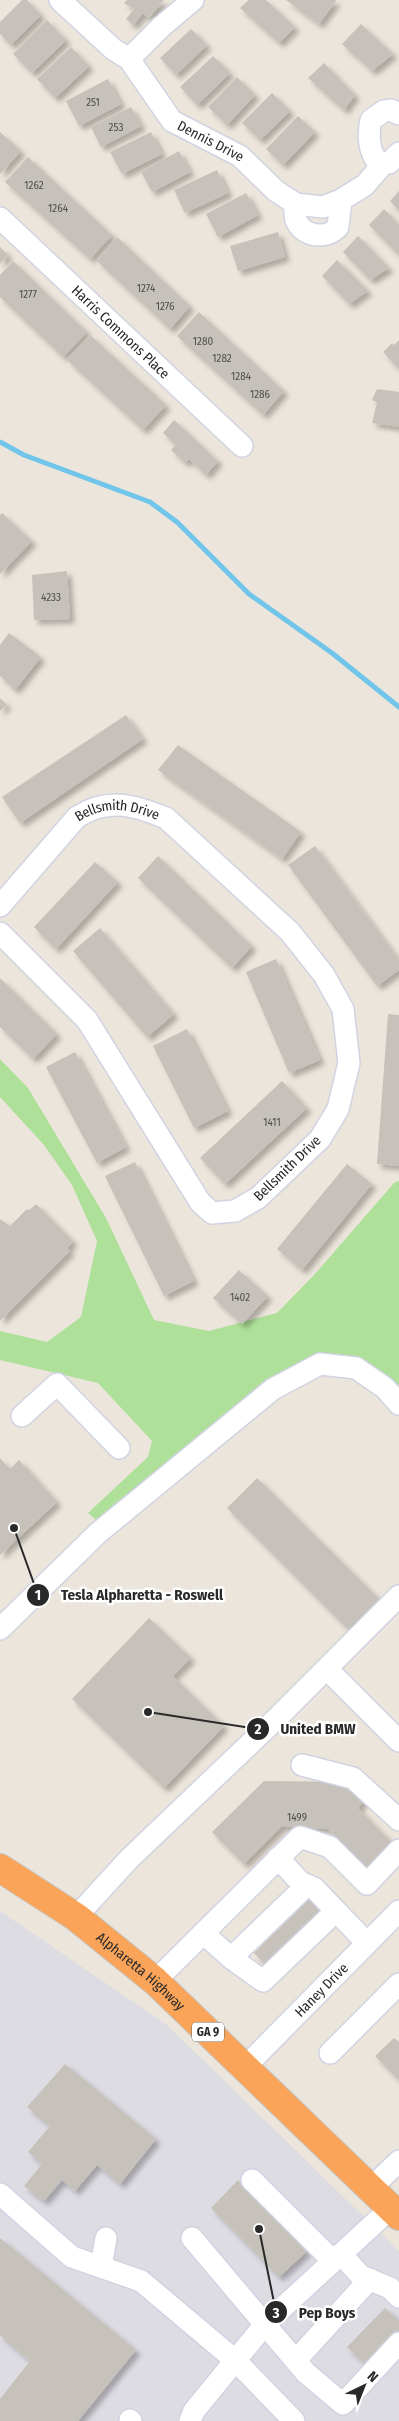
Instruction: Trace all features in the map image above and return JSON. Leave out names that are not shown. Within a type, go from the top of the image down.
[{"type":"highway","name":"Alpharetta Highway","points":[[0,1868],[76,1917],[155,1981],[395,2212]]},
{"type":"street","name":"Dennis Drive","points":[[60,0],[100,38],[129,59],[172,121],[240,156],[276,191],[296,204],[323,207],[341,200],[365,185],[391,158]]},
{"type":"street","points":[[129,59],[161,27],[194,0]]},
{"type":"street","points":[[391,158],[375,158],[369,138],[371,120],[384,110],[391,110],[399,114]]},
{"type":"street","points":[[296,204],[296,220],[301,228],[317,235],[325,235],[338,227],[341,200]]},
{"type":"street","name":"Harris Commons Place","points":[[0,218],[242,446]]},
{"type":"street","name":"Bellsmith Drive","points":[[0,906],[77,817],[90,808],[118,804],[143,809],[166,818],[290,932],[324,975],[343,1009],[349,1063],[338,1109],[320,1139],[258,1198],[235,1212],[212,1213],[200,1202],[87,1020],[0,933]]},
{"type":"street","points":[[0,1630],[98,1533],[273,1389],[320,1364],[356,1368],[385,1388],[399,1404]]},
{"type":"street","points":[[22,1416],[57,1384],[119,1448]]},
{"type":"street","points":[[76,1917],[128,1860],[327,1669],[399,1596]]},
{"type":"street","points":[[327,1669],[399,1741]]},
{"type":"street","points":[[302,1765],[353,1778],[399,1820]]},
{"type":"street","points":[[155,1981],[300,1837],[330,1847],[366,1884],[399,1850]]},
{"type":"street","points":[[278,1858],[304,1886],[314,1888],[366,1942]]},
{"type":"street","points":[[231,1958],[304,1886]]},
{"type":"street","points":[[203,1933],[231,1958],[263,1981],[336,1911]]},
{"type":"street","name":"Haney Drive","points":[[244,2068],[366,1942],[399,1911]]},
{"type":"street","points":[[330,2053],[399,1984]]},
{"type":"street","points":[[371,2188],[399,2162]]},
{"type":"street","points":[[252,2180],[337,2258],[361,2276],[390,2288],[399,2297]]},
{"type":"street","points":[[0,2194],[72,2258],[141,2281],[236,2361],[294,2421]]},
{"type":"street","points":[[190,2421],[194,2411],[266,2323],[337,2258],[395,2212]]},
{"type":"street","points":[[101,2267],[106,2238]]},
{"type":"street","points":[[192,2238],[306,2372],[343,2404],[399,2343]]},
{"type":"street","points":[[296,2360],[370,2279]]},
{"type":"shaded area","points":[[0,1911],[167,2025],[399,2251],[399,2421],[0,2421]]},
{"type":"green space","points":[[0,1059],[28,1088],[106,1218],[154,1320],[209,1331],[277,1313],[314,1275],[395,1182],[399,1181],[399,1385],[364,1363],[346,1356],[324,1354],[305,1360],[277,1375],[210,1426],[98,1522],[88,1513],[148,1457],[152,1441],[98,1383],[0,1360],[0,1331],[47,1342],[81,1317],[97,1241],[72,1185],[44,1145],[0,1097]]},
{"type":"building","points":[[22,0],[27,0],[41,15],[11,45],[0,34],[0,22]]},
{"type":"building","points":[[127,0],[164,0],[149,18],[143,13],[133,25],[126,19],[134,9],[124,3]]},
{"type":"building","points":[[249,0],[266,0],[295,27],[279,43],[240,8]]},
{"type":"building","points":[[286,0],[335,0],[336,1],[319,24]]},
{"type":"building","points":[[47,20],[66,40],[32,73],[13,54]]},
{"type":"building","points":[[361,24],[393,54],[372,71],[342,44]]},
{"type":"building","points":[[191,29],[207,45],[176,75],[160,58]]},
{"type":"building","points":[[71,47],[89,66],[55,98],[37,79]]},
{"type":"building","points":[[213,56],[230,73],[197,105],[180,87]]},
{"type":"building","points":[[324,63],[355,95],[344,110],[308,78]]},
{"type":"building","points":[[237,77],[255,95],[227,125],[208,107]]},
{"type":"building","points":[[108,79],[121,104],[79,126],[66,101]]},
{"type":"building","points":[[272,93],[290,111],[260,140],[242,123]]},
{"type":"building","points":[[131,107],[141,126],[101,147],[91,127]]},
{"type":"building","points":[[298,116],[315,132],[283,165],[266,149]]},
{"type":"building","points":[[0,132],[21,151],[0,174]]},
{"type":"building","points":[[151,132],[162,154],[122,174],[110,152]]},
{"type":"building","points":[[179,151],[190,172],[152,192],[141,172]]},
{"type":"building","points":[[28,157],[112,235],[90,259],[5,182]]},
{"type":"building","points":[[217,170],[228,193],[185,213],[174,190]]},
{"type":"building","points":[[399,191],[399,211],[390,201]]},
{"type":"building","points":[[246,193],[258,215],[218,237],[206,214]]},
{"type":"building","points":[[384,209],[399,225],[399,252],[397,253],[369,225]]},
{"type":"building","points":[[278,232],[285,257],[238,271],[230,246]]},
{"type":"building","points":[[358,236],[389,268],[370,280],[343,252]]},
{"type":"building","points":[[117,237],[190,306],[170,329],[97,261]]},
{"type":"building","points":[[0,247],[8,255],[0,264]]},
{"type":"building","points":[[337,260],[368,291],[349,304],[322,276]]},
{"type":"building","points":[[13,261],[87,332],[63,357],[0,297],[0,275]]},
{"type":"building","points":[[199,312],[284,391],[263,415],[177,336]]},
{"type":"building","points":[[90,335],[166,405],[143,430],[67,360]]},
{"type":"building","points":[[399,340],[399,369],[383,352],[392,343],[394,345]]},
{"type":"building","points":[[377,389],[399,392],[399,427],[372,423],[377,402],[372,400]]},
{"type":"building","points":[[174,420],[218,461],[206,475],[189,459],[185,463],[171,450],[176,445],[163,433]]},
{"type":"building","points":[[2,513],[32,541],[0,574],[0,515]]},
{"type":"building","points":[[67,571],[70,619],[34,620],[32,575]]},
{"type":"building","points":[[9,633],[41,657],[15,690],[0,676],[0,645]]},
{"type":"building","points":[[0,698],[7,705],[0,711]]},
{"type":"building","points":[[126,715],[143,739],[20,823],[2,797]]},
{"type":"building","points":[[178,745],[301,832],[282,859],[158,770]]},
{"type":"building","points":[[315,846],[399,960],[399,970],[377,986],[288,865]]},
{"type":"building","points":[[158,856],[252,946],[232,968],[138,878]]},
{"type":"building","points":[[95,862],[118,882],[56,949],[34,927]]},
{"type":"building","points":[[100,928],[174,1014],[147,1037],[73,951]]},
{"type":"building","points":[[276,959],[320,1060],[289,1073],[246,972]]},
{"type":"building","points":[[0,978],[57,1034],[33,1059],[0,1027]]},
{"type":"building","points":[[388,1014],[399,1015],[399,1166],[377,1164]]},
{"type":"building","points":[[187,1029],[228,1111],[194,1128],[153,1046]]},
{"type":"building","points":[[75,1052],[126,1147],[97,1163],[46,1067]]},
{"type":"building","points":[[282,1081],[307,1108],[225,1184],[200,1158]]},
{"type":"building","points":[[135,1162],[194,1281],[164,1296],[105,1176]]},
{"type":"building","points":[[347,1164],[372,1184],[302,1270],[277,1249]]},
{"type":"building","points":[[36,1204],[73,1241],[67,1248],[70,1251],[0,1321],[0,1219],[10,1226],[27,1209],[29,1210]]},
{"type":"building","points":[[239,1270],[268,1296],[242,1324],[213,1298]]},
{"type":"building","points":[[0,1458],[10,1469],[19,1460],[57,1502],[0,1555]]},
{"type":"building","points":[[257,1478],[379,1599],[348,1629],[227,1508]]},
{"type":"building","points":[[149,1618],[191,1658],[173,1676],[224,1726],[164,1788],[72,1699]]},
{"type":"building","points":[[264,1781],[347,1782],[364,1800],[358,1808],[392,1843],[366,1868],[328,1829],[282,1826],[244,1864],[212,1832]]},
{"type":"building","points":[[314,1894],[327,1907],[267,1966],[254,1953]]},
{"type":"building","points":[[394,2038],[399,2042],[399,2080],[375,2056]]},
{"type":"building","points":[[65,2064],[156,2139],[120,2184],[97,2165],[75,2191],[62,2180],[44,2201],[24,2186],[42,2164],[28,2152],[50,2126],[27,2107]]},
{"type":"building","points":[[238,2180],[307,2251],[279,2277],[211,2208]]},
{"type":"building","points":[[0,2238],[136,2350],[78,2421],[0,2421],[0,2399],[30,2361],[0,2335]]},
{"type":"building","points":[[385,2308],[399,2321],[399,2331],[366,2365],[347,2347]]},
{"type":"waterway","points":[[0,442],[24,455],[150,502],[177,522],[249,594],[332,653],[399,707]]},
{"type":"place","name":"Tesla Alpharetta - Roswell","points":[[14,1528]]},
{"type":"place","name":"United BMW","points":[[148,1712]]},
{"type":"place","name":"Pep Boys","points":[[259,2229]]}]
